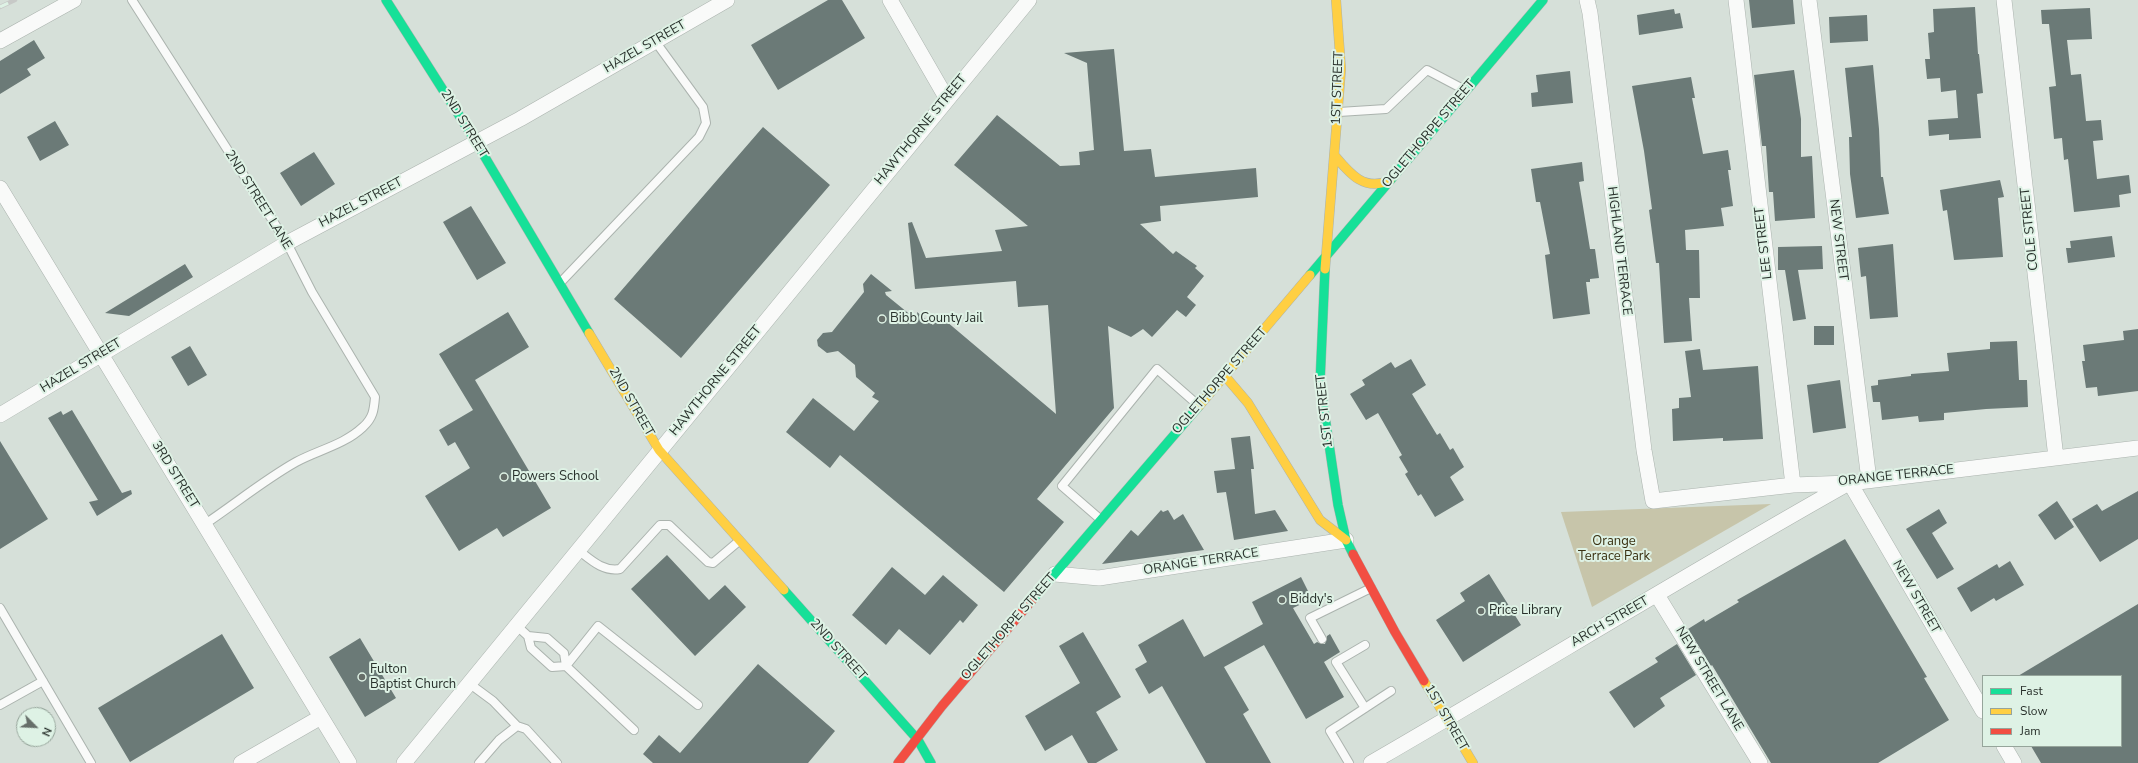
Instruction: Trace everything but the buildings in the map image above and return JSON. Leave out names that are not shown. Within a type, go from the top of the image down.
[{"type":"street","points":[[0,41],[74,0]]},
{"type":"street","name":"2ND STREET","points":[[386,0],[476,142],[659,450],[918,740],[931,763]]},
{"type":"street","name":"HAZEL STREET","points":[[0,415],[287,243],[520,119],[727,0]]},
{"type":"street","points":[[890,0],[948,99]]},
{"type":"street","name":"HAWTHORNE STREET","points":[[404,763],[470,684],[523,631],[578,550],[1029,0]]},
{"type":"street","name":"1ST STREET","points":[[1336,0],[1341,69],[1339,112],[1326,258],[1320,382],[1338,506],[1346,540],[1371,588],[1472,763]]},
{"type":"street","name":"OGLETHORPE STREET","points":[[898,763],[918,740],[942,706],[1326,258],[1390,180],[1543,0]]},
{"type":"street","name":"HIGHLAND TERRACE","points":[[1587,0],[1590,13],[1644,450],[1653,501]]},
{"type":"street","name":"LEE STREET","points":[[1736,0],[1793,485]]},
{"type":"street","name":"NEW STREET","points":[[1809,0],[1869,480]]},
{"type":"street","name":"COLE STREET","points":[[2004,0],[2056,458]]},
{"type":"street","points":[[1335,156],[1348,172],[1362,181],[1376,185],[1390,180]]},
{"type":"street","name":"3RD STREET","points":[[0,188],[349,763]]},
{"type":"street","points":[[1225,376],[1248,403],[1320,520],[1346,540]]},
{"type":"street","name":"ORANGE TERRACE","points":[[1653,501],[1793,485],[1850,483],[2138,448]]},
{"type":"street","name":"NEW STREET","points":[[1850,483],[1982,709]]},
{"type":"street","name":"ARCH STREET","points":[[1371,763],[1657,595],[1730,549],[1850,483]]},
{"type":"street","name":"ORANGE TERRACE","points":[[1055,574],[1099,578],[1346,540]]},
{"type":"street","name":"NEW STREET LANE","points":[[1657,595],[1760,763]]},
{"type":"street","points":[[241,763],[321,717]]},
{"type":"street","points":[[2005,747],[2014,763]]},
{"type":"lane","name":"2ND STREET LANE","points":[[132,0],[287,243],[312,292],[375,397],[372,417],[362,428],[327,450],[296,462],[205,524]]},
{"type":"lane","points":[[560,283],[700,137],[706,123],[702,107],[655,41]]},
{"type":"lane","points":[[1339,112],[1386,109],[1427,70],[1466,90]]},
{"type":"lane","points":[[1101,520],[1062,486],[1156,369],[1199,406]]},
{"type":"lane","points":[[578,550],[598,565],[612,571],[620,569],[660,525],[669,525],[708,562],[713,563],[740,541]]},
{"type":"lane","points":[[1322,639],[1310,618],[1371,588]]},
{"type":"lane","points":[[0,609],[91,763]]},
{"type":"lane","points":[[523,631],[531,648],[552,667],[566,666],[598,626],[698,705]]},
{"type":"lane","points":[[523,631],[547,638],[564,653],[566,666],[634,730]]},
{"type":"lane","points":[[1365,645],[1334,659],[1365,708]]},
{"type":"lane","points":[[0,705],[43,681]]},
{"type":"lane","points":[[470,684],[493,701],[517,726],[526,729],[557,763]]},
{"type":"lane","points":[[1349,763],[1330,731],[1392,691]]},
{"type":"lane","points":[[479,763],[498,740],[517,726]]},
{"type":"green space","name":"Orange Terrace Park","points":[[1771,504],[1592,607],[1561,512]]},
{"type":"railway","points":[[0,7],[15,0]]},
{"type":"traffic: fast","points":[[386,0],[476,142],[589,333]]},
{"type":"traffic: fast","points":[[1310,275],[1543,0]]},
{"type":"traffic: fast","points":[[1325,269],[1320,383],[1338,505],[1346,540],[1353,554]]},
{"type":"traffic: fast","points":[[1033,599],[1199,406]]},
{"type":"traffic: fast","points":[[784,590],[918,740],[931,763]]},
{"type":"traffic: slow","points":[[1325,269],[1341,69],[1336,0]]},
{"type":"traffic: slow","points":[[1335,156],[1352,175],[1359,179],[1373,184],[1390,180]]},
{"type":"traffic: slow","points":[[1199,406],[1310,275]]},
{"type":"traffic: slow","points":[[589,333],[659,450],[784,590]]},
{"type":"traffic: slow","points":[[1225,376],[1248,403],[1320,520],[1346,540]]},
{"type":"traffic: slow","points":[[1424,681],[1473,763]]},
{"type":"traffic: jam","points":[[1353,554],[1395,632],[1424,681]]},
{"type":"traffic: jam","points":[[898,763],[942,706],[1033,599]]},
{"type":"place","name":"Bibb County Jail","points":[[882,319]]},
{"type":"place","name":"Powers School","points":[[504,477]]},
{"type":"place","name":"Biddy's","points":[[1282,600]]},
{"type":"place","name":"Price Library","points":[[1481,611]]},
{"type":"place","name":"Fulton Baptist Church","points":[[362,677]]}]
